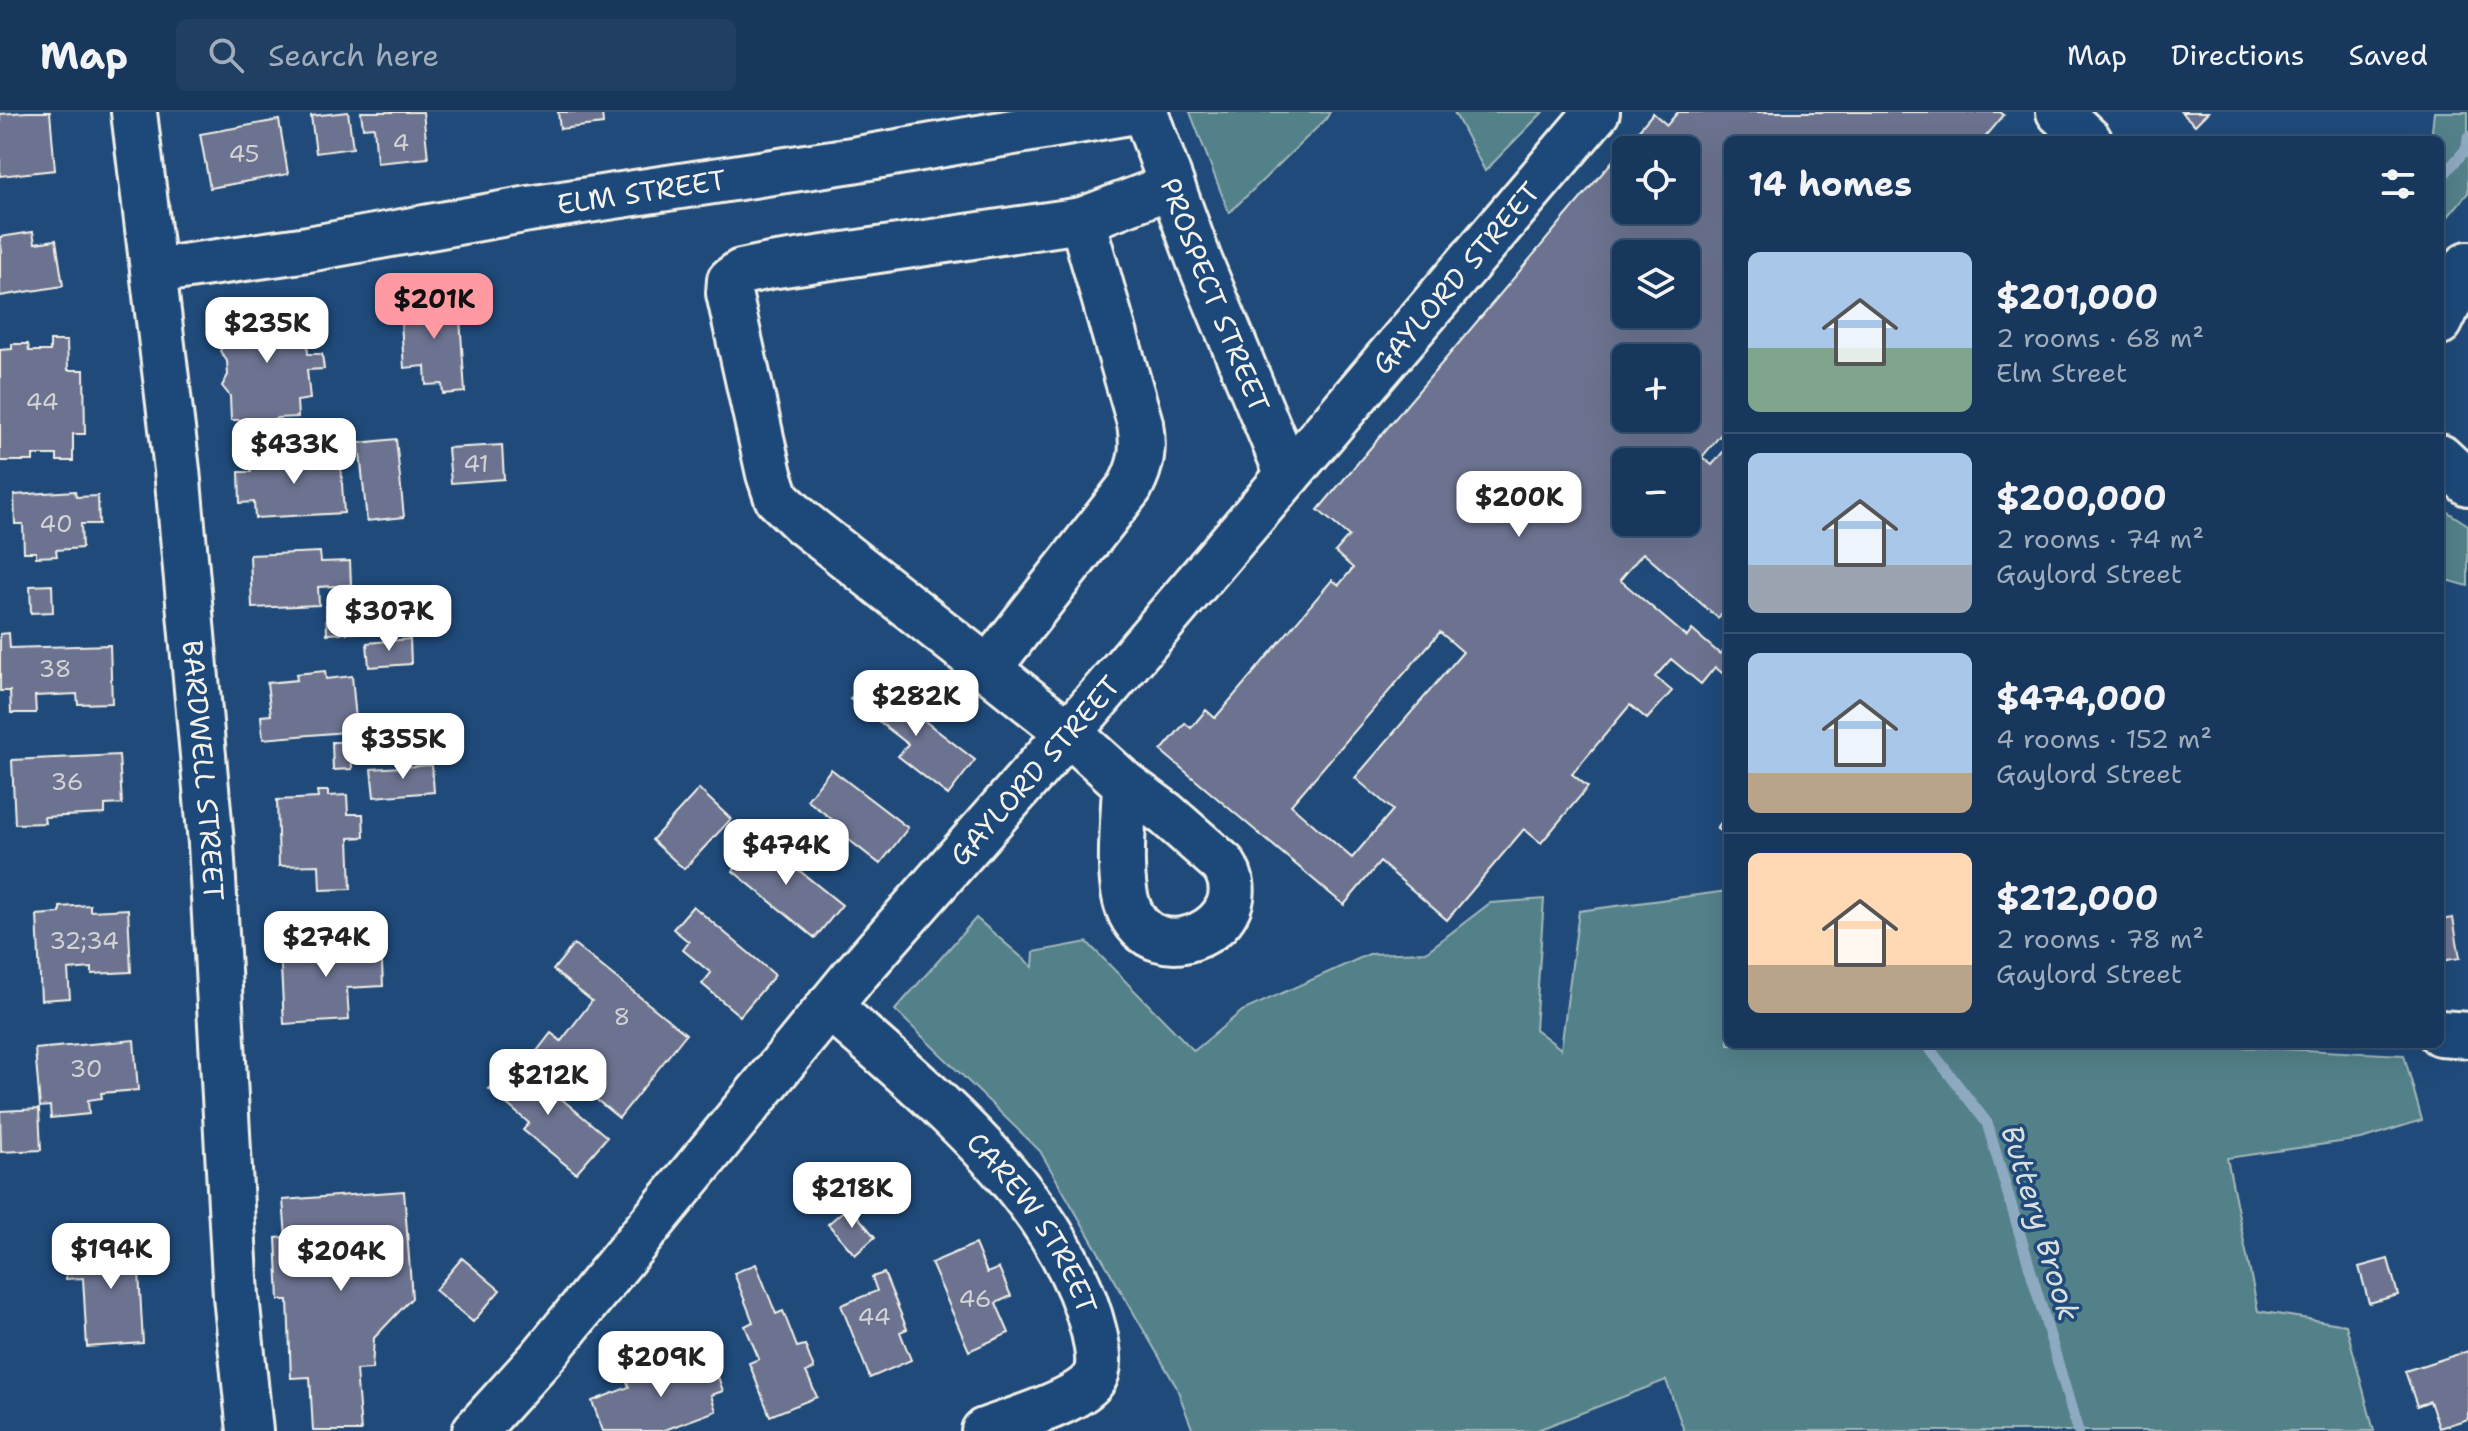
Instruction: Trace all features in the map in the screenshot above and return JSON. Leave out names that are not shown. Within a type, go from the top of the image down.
[{"type":"street","name":"BARDWELL STREET","points":[[134,112],[177,470],[211,843],[236,1296],[250,1431]]},
{"type":"street","name":"ELM STREET","points":[[154,271],[308,249],[544,207],[852,160],[1129,112]]},
{"type":"street","name":"PROSPECT STREET","points":[[1145,112],[1229,335],[1288,475]]},
{"type":"street","name":"GAYLORD STREET","points":[[475,1431],[560,1335],[917,902],[1068,732],[1597,112]]},
{"type":"street","points":[[2059,112],[2085,136]]},
{"type":"street","points":[[1125,784],[1068,732],[802,522],[777,498],[729,293],[730,280],[741,272],[770,266],[1082,220],[1171,186]]},
{"type":"street","points":[[988,669],[1130,487],[1141,467],[1144,448],[1140,423],[1082,220]]},
{"type":"street","points":[[2444,314],[2468,264]]},
{"type":"street","points":[[2444,461],[2468,483]]},
{"type":"street","name":"CAREW STREET","points":[[829,1006],[961,1128],[1025,1197],[1051,1235],[1087,1302],[1096,1339],[1096,1378],[1084,1390],[1066,1399],[984,1431]]},
{"type":"street","points":[[2444,1033],[2468,1035]]},
{"type":"green space","points":[[1190,112],[1330,112],[1229,213]]},
{"type":"green space","points":[[1454,112],[1543,112],[1485,171]]},
{"type":"green space","points":[[2434,112],[2468,112],[2468,193],[2444,221],[2444,136],[2431,136]]},
{"type":"green space","points":[[2444,510],[2468,525],[2468,586],[2444,579]]},
{"type":"green space","points":[[1724,892],[1724,1048],[2262,1048],[2404,1055],[2422,1120],[2361,1139],[2227,1158],[2258,1311],[2346,1325],[2374,1431],[1684,1431],[1666,1380],[1535,1431],[1193,1431],[1176,1386],[1040,1151],[895,1010],[976,918],[1033,967],[1034,952],[1087,942],[1194,1051],[1242,1011],[1369,954],[1426,952],[1490,903],[1544,899],[1535,1029],[1561,1049],[1579,911]]},
{"type":"building","points":[[50,112],[55,170],[0,176],[0,114]]},
{"type":"building","points":[[348,112],[353,148],[316,153],[311,116]]},
{"type":"building","points":[[361,112],[423,112],[428,158],[377,163],[374,127],[363,128]]},
{"type":"building","points":[[558,112],[602,112],[603,124],[560,129]]},
{"type":"building","points":[[1678,112],[2000,112],[2004,115],[1986,136],[1724,136],[1724,431],[1702,457],[1712,465],[1724,451],[1724,611],[1718,618],[1643,553],[1620,580],[1687,637],[1692,630],[1720,654],[1724,650],[1724,675],[1715,667],[1701,684],[1671,659],[1655,677],[1672,691],[1647,719],[1630,705],[1572,774],[1588,787],[1541,843],[1524,829],[1447,920],[1380,862],[1344,905],[1161,751],[1185,723],[1191,728],[1206,710],[1215,718],[1332,580],[1339,585],[1353,568],[1335,552],[1349,536],[1318,510],[1612,162],[1612,224],[1700,224],[1700,136],[1634,136],[1653,113],[1667,125]],"holes":[[[1440,632],[1463,652],[1355,778],[1393,810],[1352,858],[1291,805]]]},
{"type":"building","points":[[2181,112],[2208,112],[2195,125]]},
{"type":"building","points":[[279,120],[288,174],[210,188],[200,134]]},
{"type":"building","points":[[33,232],[35,243],[56,240],[63,286],[0,296],[0,237]]},
{"type":"building","points":[[437,292],[438,304],[459,303],[465,392],[443,394],[442,384],[426,385],[425,366],[404,368],[400,307],[415,306],[414,293]]},
{"type":"building","points":[[258,307],[268,312],[290,311],[291,326],[306,326],[308,354],[322,354],[324,369],[307,370],[310,399],[297,401],[298,417],[277,418],[268,424],[257,420],[231,420],[230,396],[222,386],[228,375],[227,361],[220,351],[225,340],[224,315],[248,314]]},
{"type":"building","points":[[50,341],[67,341],[68,370],[84,370],[85,434],[73,434],[73,461],[57,461],[57,455],[33,455],[33,461],[0,461],[0,350],[12,349],[12,344],[28,344],[29,351],[50,351]]},
{"type":"building","points":[[396,439],[404,517],[367,521],[359,443]]},
{"type":"building","points":[[502,445],[504,479],[451,483],[448,448]]},
{"type":"building","points":[[340,454],[344,513],[255,518],[254,502],[240,503],[239,472],[251,472],[251,459]]},
{"type":"building","points":[[75,491],[76,497],[98,496],[99,524],[81,524],[82,548],[56,550],[57,556],[36,557],[36,552],[24,552],[23,524],[15,524],[14,495]]},
{"type":"building","points":[[320,552],[321,562],[350,561],[351,585],[318,587],[319,605],[252,608],[250,555]]},
{"type":"building","points":[[52,585],[53,612],[31,613],[30,586]]},
{"type":"building","points":[[368,605],[369,632],[327,634],[326,606]]},
{"type":"building","points":[[9,633],[10,648],[110,645],[112,703],[78,704],[77,694],[35,696],[36,713],[11,713],[10,691],[0,691],[0,634]]},
{"type":"building","points":[[410,639],[411,664],[369,667],[367,643]]},
{"type":"building","points":[[325,671],[326,679],[352,676],[357,731],[263,739],[261,716],[271,715],[267,683],[297,680],[296,674]]},
{"type":"building","points":[[868,677],[975,760],[948,795],[898,756],[908,744],[850,699]]},
{"type":"building","points":[[332,742],[351,742],[352,769],[333,770]]},
{"type":"building","points":[[119,755],[122,804],[105,805],[105,814],[44,817],[45,823],[15,824],[12,760]]},
{"type":"building","points":[[432,765],[434,792],[374,797],[371,769]]},
{"type":"building","points":[[831,769],[908,828],[880,864],[835,829],[838,824],[807,800]]},
{"type":"building","points":[[699,789],[731,819],[684,869],[652,840]]},
{"type":"building","points":[[317,791],[328,791],[328,796],[347,795],[348,814],[363,814],[364,837],[349,838],[351,889],[320,890],[319,865],[279,866],[277,800],[318,798]]},
{"type":"building","points":[[1724,818],[1724,833],[1717,828]]},
{"type":"building","points":[[755,835],[842,905],[815,938],[733,871],[745,856],[740,852]]},
{"type":"building","points":[[90,905],[90,911],[128,909],[131,972],[92,974],[92,968],[68,970],[70,998],[41,1000],[37,915],[60,913],[60,907]]},
{"type":"building","points":[[693,906],[775,975],[740,1016],[702,984],[711,973],[683,950],[689,942],[673,929]]},
{"type":"building","points":[[2453,918],[2460,958],[2444,960],[2444,919]]},
{"type":"building","points":[[381,942],[383,986],[347,988],[349,1020],[284,1024],[280,948]]},
{"type":"building","points":[[574,944],[686,1034],[619,1118],[537,1051],[551,1033],[561,1041],[592,1001],[553,970]]},
{"type":"building","points":[[134,1040],[138,1090],[101,1093],[102,1098],[88,1100],[89,1114],[51,1118],[50,1106],[40,1107],[35,1049]]},
{"type":"building","points":[[514,1059],[607,1137],[576,1173],[523,1130],[529,1123],[489,1089]]},
{"type":"building","points":[[39,1109],[41,1150],[1,1152],[0,1111]]},
{"type":"building","points":[[404,1191],[412,1298],[374,1338],[372,1369],[356,1370],[361,1431],[313,1431],[310,1377],[291,1378],[288,1300],[279,1300],[276,1238],[286,1237],[283,1200]]},
{"type":"building","points":[[849,1206],[875,1237],[855,1255],[828,1224]]},
{"type":"building","points":[[114,1227],[115,1251],[144,1249],[144,1255],[158,1255],[159,1266],[146,1267],[146,1272],[139,1272],[143,1343],[87,1347],[83,1278],[66,1279],[65,1254],[83,1253],[83,1258],[97,1258],[95,1229]]},
{"type":"building","points":[[975,1244],[987,1273],[999,1268],[1011,1296],[996,1303],[1009,1333],[969,1351],[931,1263]]},
{"type":"building","points":[[462,1258],[500,1290],[473,1322],[435,1290]]},
{"type":"building","points":[[2388,1259],[2398,1295],[2369,1303],[2359,1267]]},
{"type":"building","points":[[756,1264],[776,1314],[783,1311],[797,1347],[805,1345],[814,1369],[806,1372],[817,1397],[770,1416],[749,1363],[759,1359],[745,1326],[753,1322],[734,1273]]},
{"type":"building","points":[[884,1273],[907,1329],[900,1332],[911,1360],[870,1378],[841,1305],[877,1291],[872,1277]]},
{"type":"building","points":[[2468,1351],[2468,1419],[2439,1428],[2430,1401],[2417,1406],[2405,1371]]},
{"type":"building","points":[[711,1356],[723,1391],[711,1395],[716,1411],[662,1431],[603,1431],[592,1401],[629,1387],[625,1376],[649,1368],[653,1378]]},
{"type":"waterway","name":"Buttery Brook","points":[[2444,174],[2467,148],[2468,138]]},
{"type":"waterway","name":"Buttery Brook","points":[[1929,1048],[1987,1123],[2078,1431]]}]
